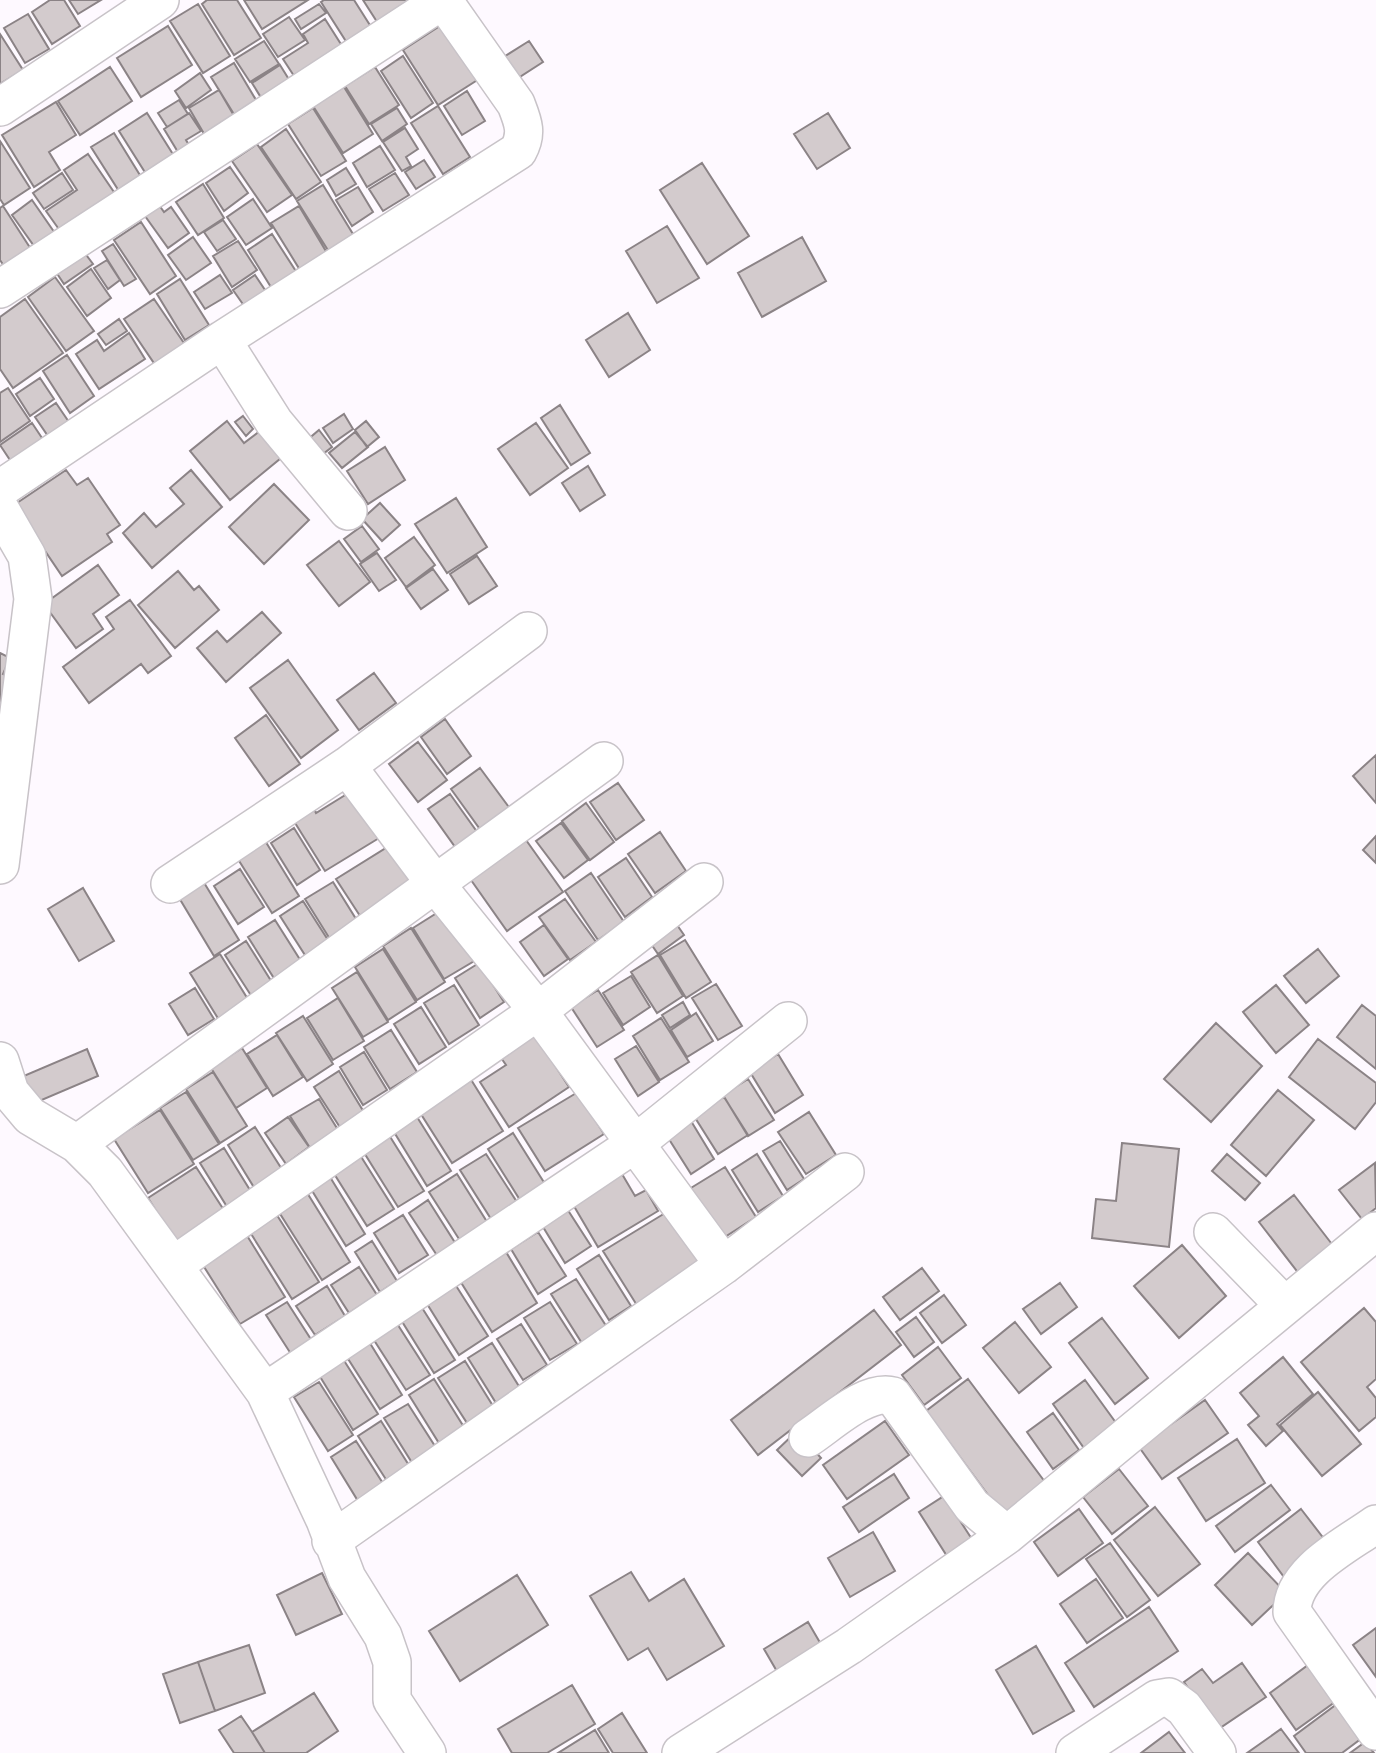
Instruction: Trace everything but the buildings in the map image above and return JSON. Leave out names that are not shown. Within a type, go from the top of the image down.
[{"type":"street","points":[[0,107],[160,0]]},
{"type":"street","points":[[0,289],[443,0],[516,104],[525,137],[517,151],[222,340],[0,489]]},
{"type":"street","points":[[222,340],[274,422],[348,511]]},
{"type":"street","points":[[0,509],[27,556],[33,599],[0,865]]},
{"type":"street","points":[[170,884],[347,766],[528,631]]},
{"type":"street","points":[[77,1144],[604,761]]},
{"type":"street","points":[[347,766],[434,882],[538,1011],[724,1265]]},
{"type":"street","points":[[174,1265],[538,1011],[704,882]]},
{"type":"street","points":[[265,1392],[636,1143],[788,1021]]},
{"type":"street","points":[[0,1061],[10,1091],[30,1116],[77,1144],[105,1172],[265,1392],[325,1520],[347,1578],[383,1636],[392,1662],[391,1700],[427,1753]]},
{"type":"street","points":[[331,1541],[724,1265],[845,1172]]},
{"type":"street","points":[[681,1753],[849,1646],[1007,1535],[1376,1231]]},
{"type":"street","points":[[1213,1232],[1285,1306]]},
{"type":"street","points":[[808,1437],[870,1397],[882,1394],[893,1396],[972,1506],[1007,1535]]},
{"type":"street","points":[[1373,1720],[1292,1612],[1292,1600],[1310,1572],[1376,1524]]},
{"type":"street","points":[[1075,1753],[1157,1699],[1169,1696],[1184,1708],[1217,1753]]}]
